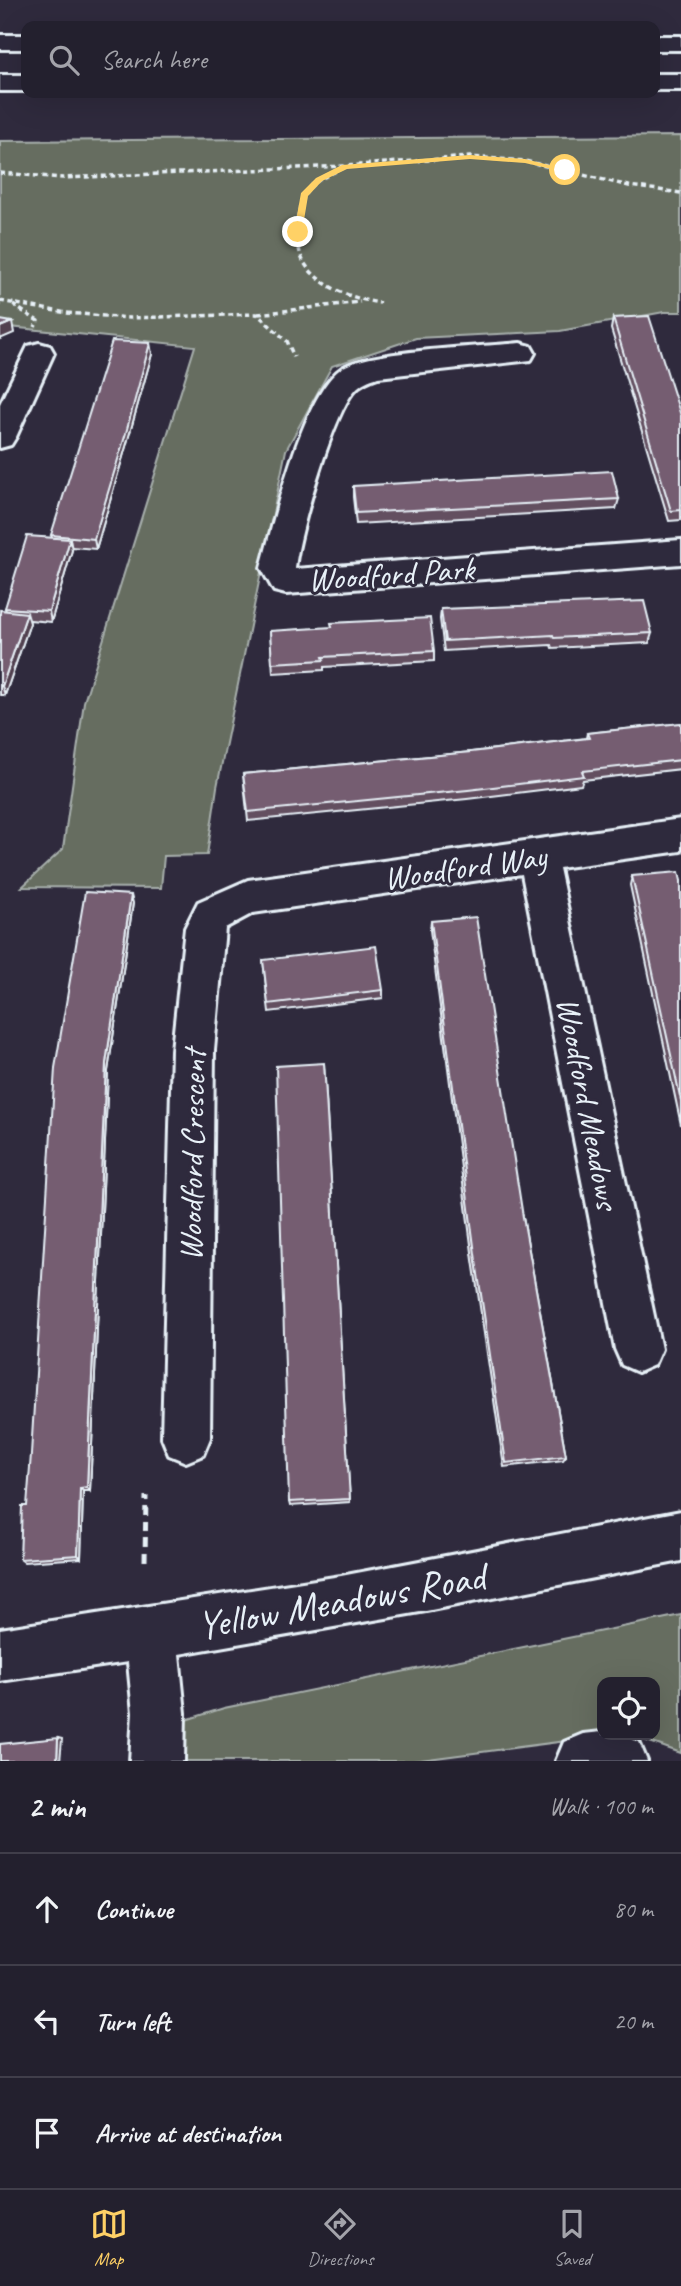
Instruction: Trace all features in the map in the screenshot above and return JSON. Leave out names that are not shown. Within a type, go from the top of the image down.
[{"type":"main road","points":[[0,42],[21,43]]},
{"type":"main road","points":[[660,43],[681,43]]},
{"type":"main road","points":[[660,82],[681,82]]},
{"type":"main road","points":[[0,83],[21,83]]},
{"type":"main road","points":[[0,437],[39,353]]},
{"type":"main road","name":"Woodford Park","points":[[520,353],[375,367],[354,374],[340,386],[310,448],[278,568],[286,582],[681,552]]},
{"type":"main road","name":"Woodford Way","points":[[248,897],[681,835]]},
{"type":"main road","name":"Woodford Meadows","points":[[538,857],[638,1349]]},
{"type":"main road","name":"Woodford Crescent","points":[[186,1438],[193,1049],[205,928],[212,914],[248,897]]},
{"type":"main road","name":"Yellow Meadows Road","points":[[0,1655],[151,1635],[476,1578],[681,1536]]},
{"type":"main road","points":[[151,1635],[159,1713],[157,1761]]},
{"type":"main road","points":[[583,1761],[611,1757],[620,1761]]},
{"type":"path","points":[[0,173],[63,178],[345,166],[470,157],[525,161],[629,186],[681,193]]},
{"type":"path","points":[[345,166],[319,179],[304,195],[298,232],[303,263],[321,280],[363,302]]},
{"type":"path","points":[[0,301],[67,313],[129,318],[257,314],[363,302],[380,303]]},
{"type":"path","points":[[257,314],[287,341],[294,357]]},
{"type":"path","points":[[145,1561],[146,1496]]},
{"type":"green space","points":[[681,136],[681,312],[664,312],[560,331],[416,338],[332,366],[286,450],[217,787],[207,855],[164,856],[161,888],[22,887],[63,849],[84,702],[195,346],[0,326],[0,141]]},
{"type":"green space","points":[[681,1615],[681,1753],[644,1740],[660,1740],[660,1677],[597,1677],[597,1737],[413,1761],[172,1761],[176,1723],[224,1708]]},
{"type":"building","points":[[649,316],[681,416],[681,510],[671,511],[613,318]]},
{"type":"building","points":[[0,320],[12,322],[0,327]]},
{"type":"building","points":[[112,341],[150,343],[94,539],[51,535]]},
{"type":"building","points":[[612,471],[619,499],[356,513],[353,486]]},
{"type":"building","points":[[27,536],[70,539],[49,611],[5,608]]},
{"type":"building","points":[[644,601],[652,633],[554,638],[553,635],[445,641],[441,609]]},
{"type":"building","points":[[0,610],[27,613],[2,686],[0,685]]},
{"type":"building","points":[[430,618],[434,651],[323,657],[324,660],[272,663],[270,631],[332,627],[331,623]]},
{"type":"building","points":[[681,723],[681,760],[582,771],[584,776],[468,790],[248,812],[243,774],[471,752],[589,738],[587,733]]},
{"type":"building","points":[[679,872],[681,881],[681,1101],[632,876]]},
{"type":"building","points":[[85,892],[131,895],[106,1063],[87,1487],[80,1488],[78,1555],[20,1559],[22,1506],[27,1506],[31,1454],[55,1068]]},
{"type":"building","points":[[476,917],[523,1217],[566,1456],[506,1463],[431,921]]},
{"type":"building","points":[[376,946],[383,990],[268,1004],[263,960]]},
{"type":"building","points":[[324,1063],[350,1499],[289,1502],[276,1066]]},
{"type":"building","points":[[58,1738],[57,1761],[0,1761],[0,1744]]},
{"type":"route","points":[[298,232],[304,195],[319,179],[345,166],[470,157],[525,161],[565,170]]}]
